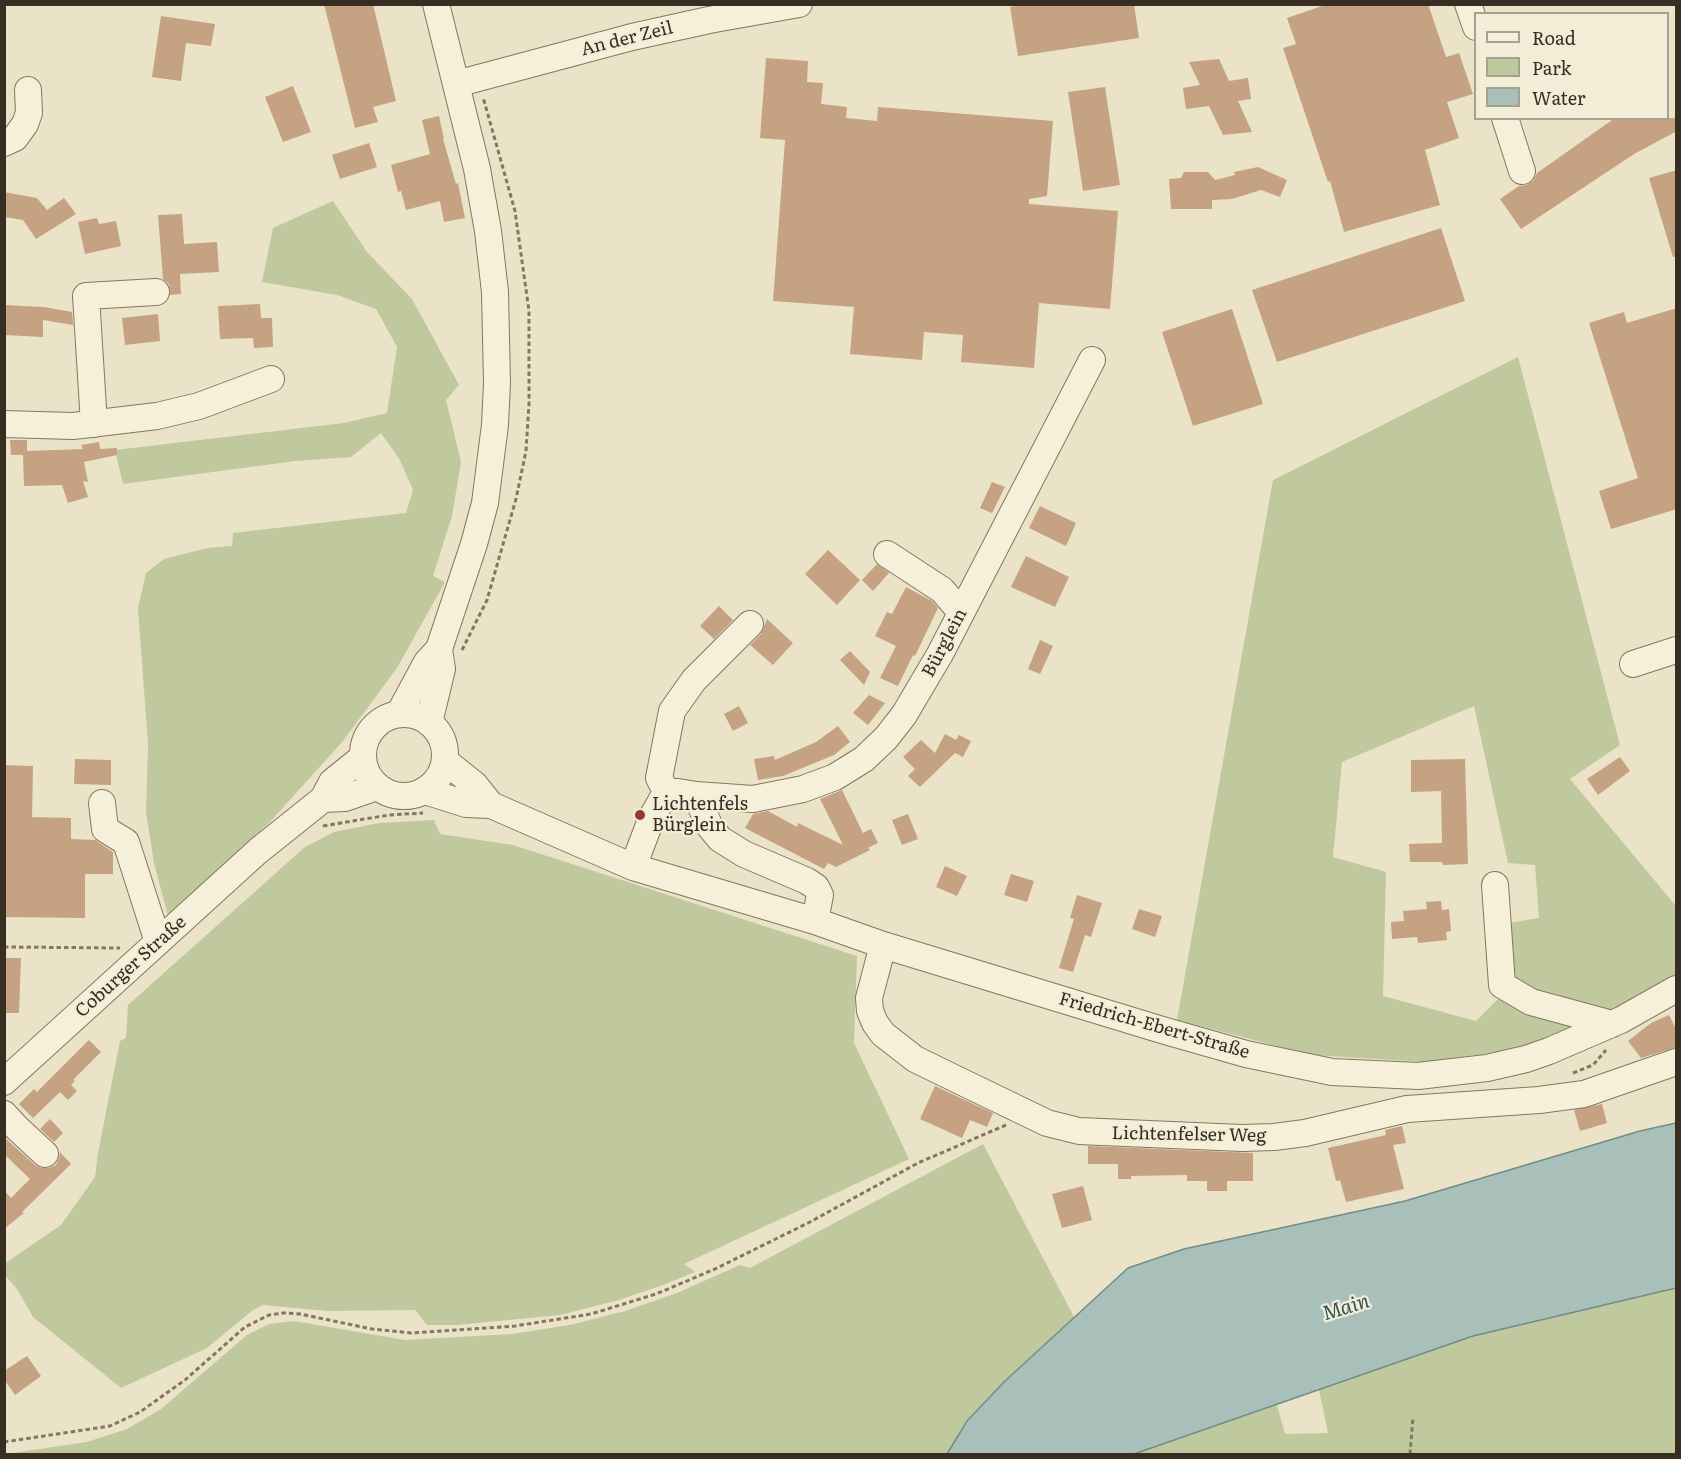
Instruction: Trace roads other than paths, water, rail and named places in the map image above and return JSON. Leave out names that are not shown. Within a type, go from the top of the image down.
[{"type":"street","points":[[399,714],[427,662],[438,649],[474,544],[485,503],[492,461],[497,383],[495,292],[488,231],[477,169],[436,4]]},
{"type":"street","name":"An der Zeil","points":[[456,84],[632,37],[799,4]]},
{"type":"street","points":[[1468,4],[1474,21]]},
{"type":"street","points":[[4,143],[15,138],[25,124],[29,113],[28,90]]},
{"type":"street","points":[[1506,120],[1522,171]]},
{"type":"street","points":[[94,424],[86,296],[156,292]]},
{"type":"street","name":"Bürglein","points":[[668,795],[678,792],[753,799],[802,789],[835,777],[864,759],[886,738],[904,715],[930,671],[1092,360]]},
{"type":"street","points":[[4,424],[73,426],[158,416],[199,406],[271,379]]},
{"type":"street","points":[[887,554],[942,590],[961,612]]},
{"type":"street","points":[[633,867],[652,817],[664,796],[668,795],[659,778],[672,711],[694,680],[750,624]]},
{"type":"street","points":[[429,723],[442,669],[438,649]]},
{"type":"street","points":[[1633,664],[1677,650]]},
{"type":"street","points":[[428,802],[445,760],[443,742],[439,733],[429,723],[415,715],[399,714],[379,722],[366,739],[363,753],[367,773],[377,787],[394,795],[428,802],[491,806]]},
{"type":"street","name":"Coburger Straße","points":[[4,1082],[258,851],[323,799],[332,782],[363,753]]},
{"type":"street","points":[[445,760],[474,785],[491,806]]},
{"type":"street","points":[[323,799],[345,798],[377,787]]},
{"type":"street","points":[[696,795],[710,827],[720,839],[744,854],[816,887],[820,894],[815,921]]},
{"type":"street","points":[[102,803],[105,829],[126,842],[154,945]]},
{"type":"street","name":"Friedrich-Ebert-Straße","points":[[491,806],[633,867],[1246,1054],[1342,1073],[1419,1076],[1487,1068],[1610,1036],[1677,989]]},
{"type":"street","points":[[1495,885],[1502,985],[1531,1002],[1610,1036]]},
{"type":"street","name":"Lichtenfelser Weg","points":[[883,945],[869,998],[870,1011],[883,1034],[915,1059],[1030,1115],[1061,1127],[1090,1132],[1242,1138],[1274,1137],[1407,1109],[1539,1100],[1584,1094],[1677,1062]]},
{"type":"street","points":[[4,1114],[45,1154]]},
{"type":"water","name":"Main","points":[[1676,1123],[1676,1288],[1473,1336],[1134,1454],[947,1454],[967,1421],[1004,1382],[1128,1268],[1184,1249],[1405,1201],[1640,1131]]},
{"type":"place","name":"Lichtenfels Bürglein","points":[[640,815]]}]
